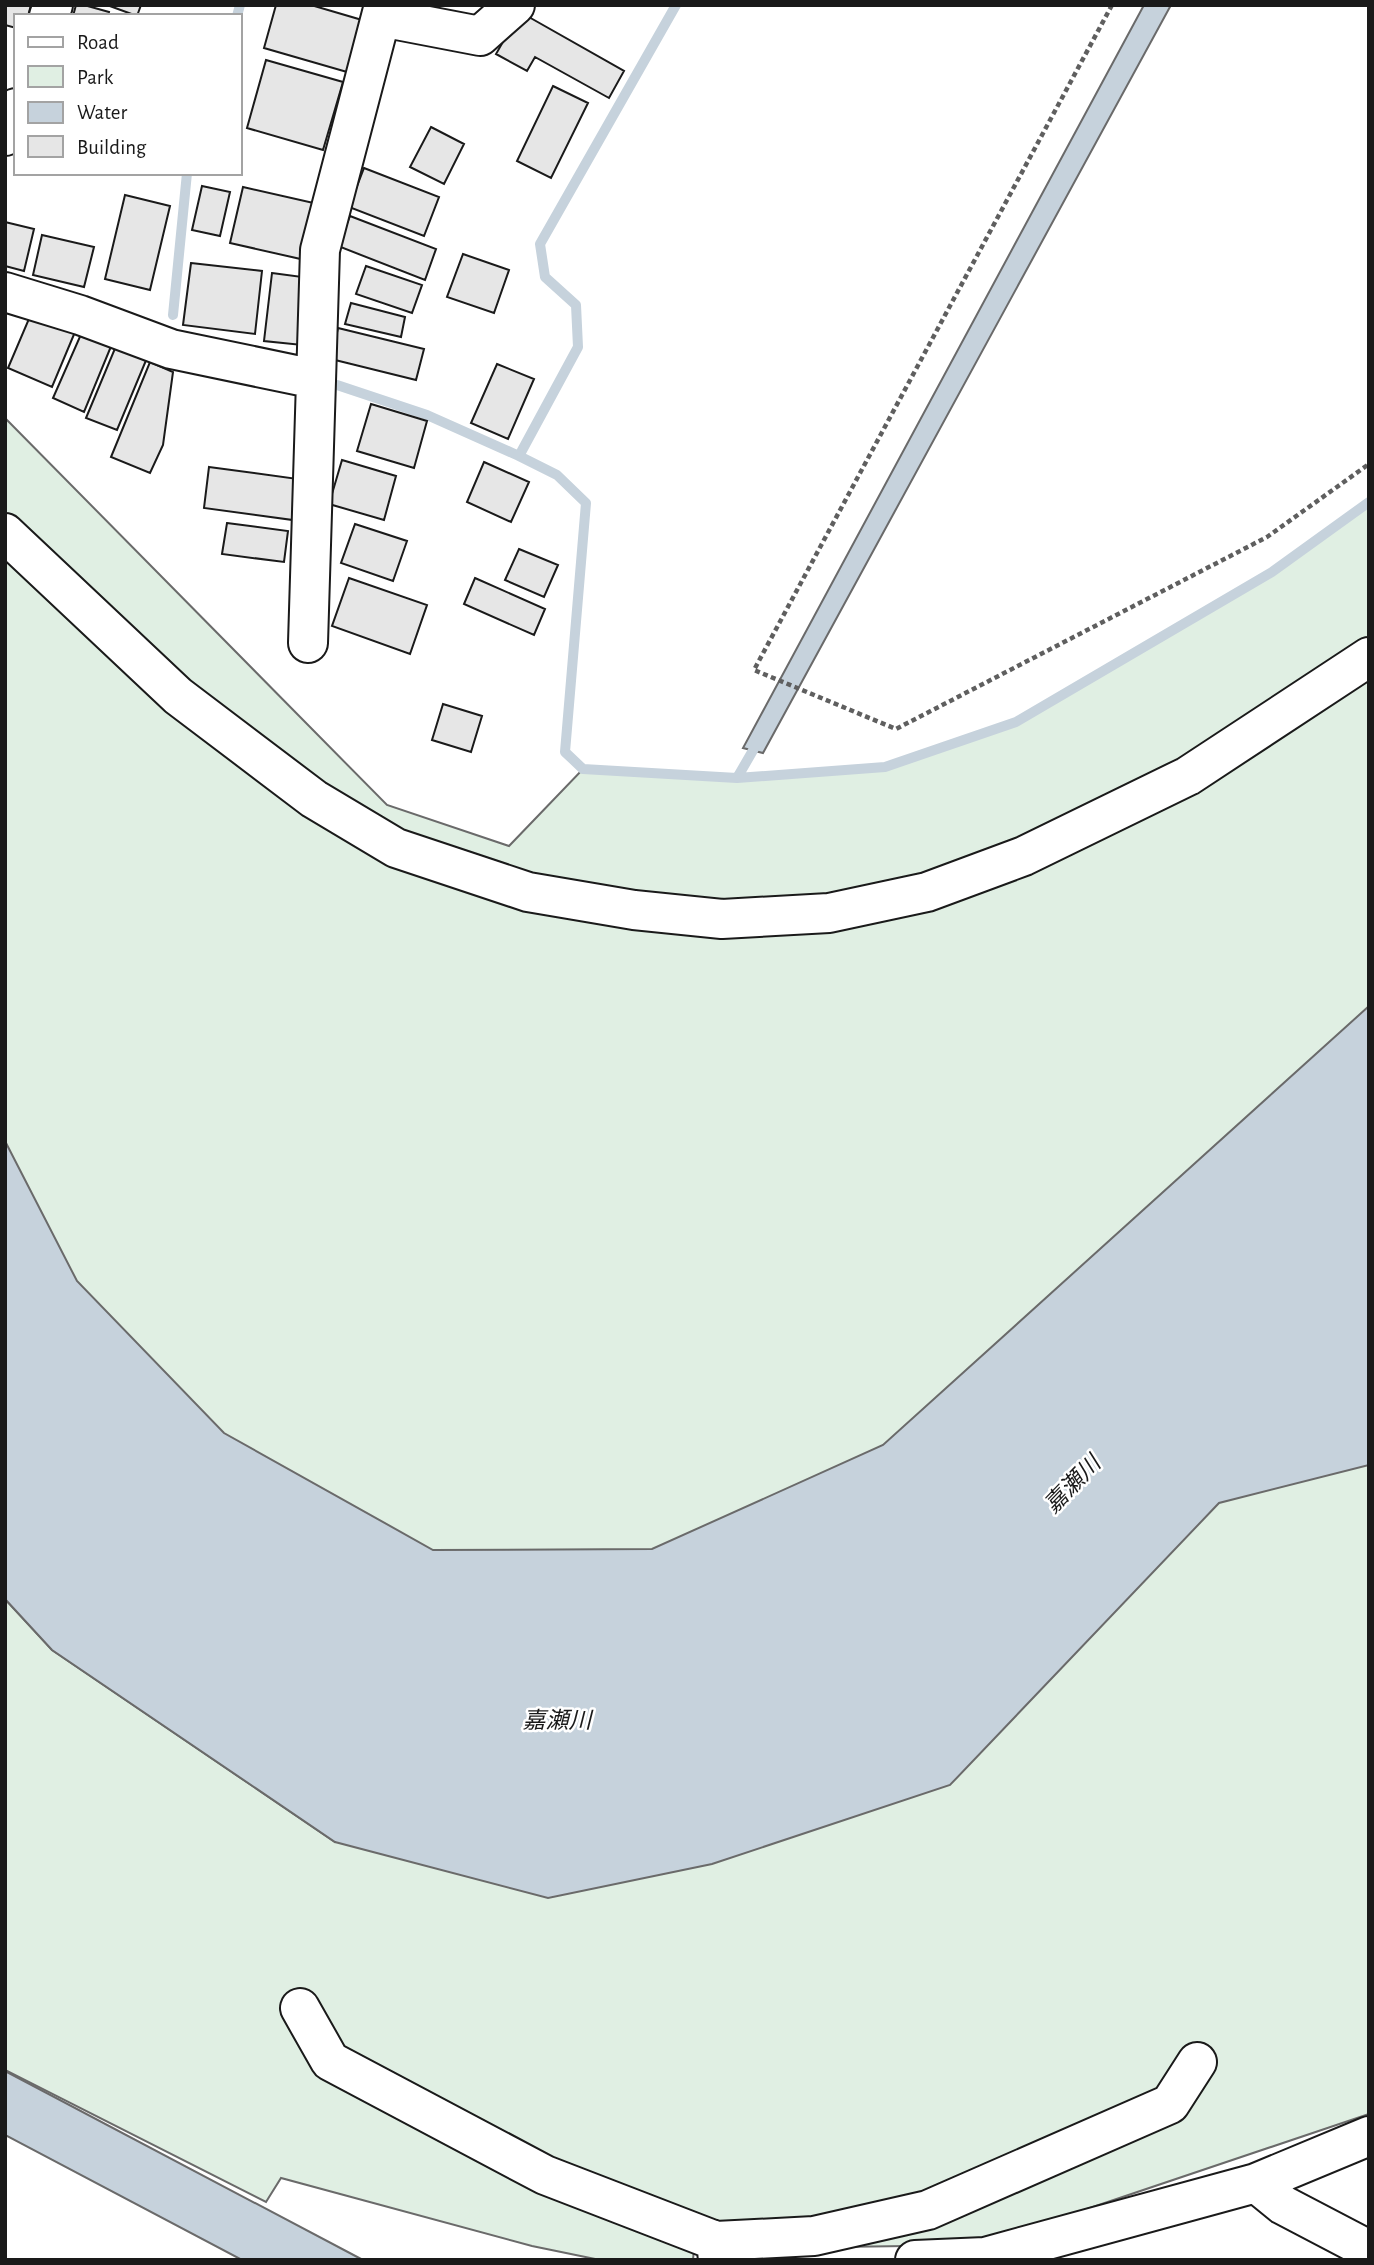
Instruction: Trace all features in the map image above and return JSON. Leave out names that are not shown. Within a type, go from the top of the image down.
[{"type":"street","points":[[308,643],[320,250],[382,11],[480,36],[515,5]]},
{"type":"street","points":[[5,136],[14,113]]},
{"type":"street","points":[[5,292],[80,315],[170,349],[315,379]]},
{"type":"street","points":[[5,533],[178,696],[314,799],[396,848],[528,892],[634,910],[722,919],[829,913],[927,892],[1024,856],[1188,776],[1369,657]]},
{"type":"street","points":[[300,2008],[330,2061],[545,2175],[717,2250],[814,2236],[928,2210],[1170,2104],[1196,2062]]},
{"type":"street","points":[[915,2260],[985,2257],[1256,2183],[1369,2136]]},
{"type":"street","points":[[1256,2183],[1283,2205],[1369,2250]]},
{"type":"path","points":[[1112,5],[754,670],[896,729],[1267,537],[1369,464]]},
{"type":"green space","points":[[5,418],[387,805],[509,846],[583,769],[737,778],[885,767],[1016,722],[1272,572],[1369,502],[1369,1032],[845,1535],[473,1654],[5,1276]]},
{"type":"green space","points":[[1369,1259],[1369,2114],[980,2245],[694,2249],[693,2260],[600,2260],[532,2246],[281,2178],[266,2202],[5,2070],[5,1599],[52,1650],[335,1842]]},
{"type":"water","points":[[1144,5],[1171,5],[763,753],[743,748]]},
{"type":"water","name":"嘉瀬川","points":[[1369,1006],[1369,1465],[1219,1503],[950,1785],[712,1864],[548,1898],[335,1842],[52,1650],[5,1599],[5,1141],[77,1281],[224,1433],[433,1550],[652,1549],[883,1445]]},
{"type":"water","points":[[5,2071],[363,2260],[242,2260],[5,2135]]},
{"type":"building","points":[[5,5],[31,5],[29,14],[14,14],[14,27],[5,25]]},
{"type":"building","points":[[76,5],[109,12],[108,14],[74,14]]},
{"type":"building","points":[[107,5],[141,5],[138,14]]},
{"type":"building","points":[[276,5],[311,5],[362,20],[347,72],[264,48]]},
{"type":"building","points":[[520,12],[624,71],[609,98],[535,57],[527,71],[496,54]]},
{"type":"building","points":[[266,60],[343,82],[323,150],[247,128]]},
{"type":"building","points":[[553,86],[588,103],[551,178],[517,161]]},
{"type":"building","points":[[431,127],[464,144],[444,184],[410,167]]},
{"type":"building","points":[[364,168],[439,197],[424,236],[349,207]]},
{"type":"building","points":[[202,186],[230,192],[220,236],[192,230]]},
{"type":"building","points":[[243,187],[318,204],[305,260],[230,243]]},
{"type":"building","points":[[125,195],[170,206],[150,290],[105,279]]},
{"type":"building","points":[[350,216],[436,249],[425,280],[338,246]]},
{"type":"building","points":[[5,222],[34,229],[24,271],[5,266]]},
{"type":"building","points":[[42,235],[94,247],[84,287],[33,275]]},
{"type":"building","points":[[463,254],[509,270],[494,313],[447,297]]},
{"type":"building","points":[[191,263],[262,271],[255,334],[183,325]]},
{"type":"building","points":[[366,266],[422,285],[412,313],[356,294]]},
{"type":"building","points":[[272,273],[310,278],[302,345],[264,341]]},
{"type":"building","points":[[351,303],[405,317],[401,337],[345,324]]},
{"type":"building","points":[[31,314],[75,332],[52,387],[8,368]]},
{"type":"building","points":[[338,328],[424,349],[416,380],[331,359]]},
{"type":"building","points":[[82,332],[112,344],[84,412],[53,398]]},
{"type":"building","points":[[116,346],[147,358],[117,430],[86,418]]},
{"type":"building","points":[[150,362],[173,372],[163,445],[150,473],[111,457]]},
{"type":"building","points":[[497,364],[534,379],[508,439],[471,423]]},
{"type":"building","points":[[371,404],[427,421],[414,468],[357,451]]},
{"type":"building","points":[[342,460],[396,476],[384,520],[329,504]]},
{"type":"building","points":[[484,462],[529,482],[511,522],[467,502]]},
{"type":"building","points":[[209,467],[298,479],[293,520],[204,508]]},
{"type":"building","points":[[227,523],[288,531],[284,562],[222,554]]},
{"type":"building","points":[[355,524],[407,541],[393,581],[341,563]]},
{"type":"building","points":[[519,549],[558,565],[544,597],[505,580]]},
{"type":"building","points":[[349,578],[427,605],[410,654],[332,626]]},
{"type":"building","points":[[475,578],[545,609],[534,635],[464,604]]},
{"type":"building","points":[[443,704],[482,716],[471,752],[432,740]]},
{"type":"waterway","points":[[238,14],[240,5]]},
{"type":"waterway","points":[[519,456],[578,347],[576,305],[545,277],[540,244],[676,5]]},
{"type":"waterway","points":[[173,315],[187,175]]},
{"type":"waterway","points":[[337,385],[427,415],[519,456],[557,475],[586,503],[565,752],[583,769],[737,778],[885,767],[1016,722],[1272,572],[1369,502]]},
{"type":"waterway","points":[[737,778],[759,740]]}]
